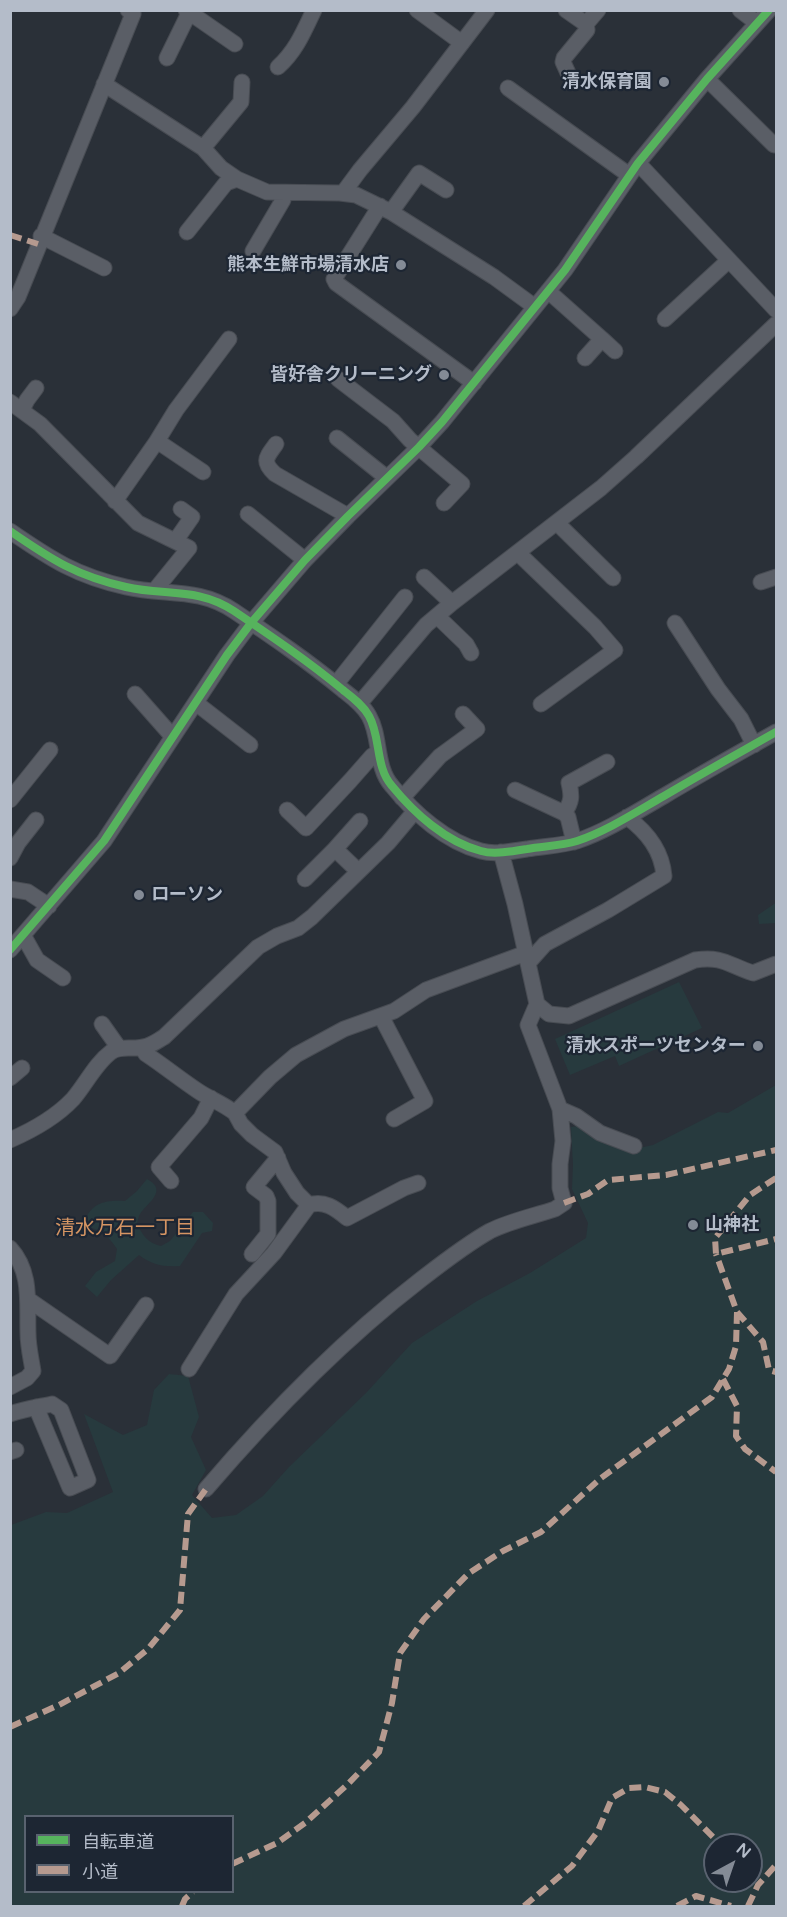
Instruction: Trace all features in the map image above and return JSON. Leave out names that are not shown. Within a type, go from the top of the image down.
[{"type":"street","points":[[278,67],[289,57],[298,43],[314,10]]},
{"type":"street","points":[[417,10],[462,43]]},
{"type":"street","points":[[343,193],[413,107],[487,10]]},
{"type":"street","points":[[566,10],[586,24],[587,30],[564,58],[563,62],[568,73]]},
{"type":"street","points":[[586,24],[598,10]]},
{"type":"street","points":[[740,10],[757,23]]},
{"type":"street","points":[[10,950],[104,841],[227,655],[251,623],[305,560],[419,447],[474,383],[548,291],[633,169],[707,79],[769,10]]},
{"type":"street","points":[[10,309],[18,297],[132,12]]},
{"type":"street","points":[[167,58],[188,12],[235,44]]},
{"type":"street","points":[[707,79],[774,145]]},
{"type":"street","points":[[203,148],[241,102],[242,82]]},
{"type":"street","points":[[104,84],[203,148],[221,168],[237,179],[267,192],[356,195],[386,209],[535,307]]},
{"type":"street","points":[[508,88],[633,169],[777,310]]},
{"type":"street","points":[[446,190],[419,173],[386,209],[334,279],[345,290],[474,383]]},
{"type":"street","points":[[187,232],[226,183],[237,179]]},
{"type":"street","points":[[253,251],[283,200],[283,193]]},
{"type":"street","points":[[41,236],[104,268]]},
{"type":"street","points":[[665,319],[728,261]]},
{"type":"street","points":[[548,291],[615,351]]},
{"type":"street","points":[[360,704],[426,625],[636,458],[777,324]]},
{"type":"street","points":[[116,501],[176,410],[230,339]]},
{"type":"street","points":[[585,358],[602,339]]},
{"type":"street","points":[[338,379],[393,421],[419,447],[468,484],[444,503]]},
{"type":"street","points":[[36,388],[27,400],[16,406],[40,424],[138,523],[189,548],[155,590]]},
{"type":"street","points":[[337,438],[387,478]]},
{"type":"street","points":[[157,441],[203,472]]},
{"type":"street","points":[[276,444],[267,457],[268,468],[348,516]]},
{"type":"street","points":[[176,540],[192,517],[181,509]]},
{"type":"street","points":[[248,514],[305,560]]},
{"type":"street","points":[[557,522],[613,578]]},
{"type":"street","points":[[10,531],[55,562],[88,578],[130,588],[183,592],[207,597],[251,623],[360,704],[369,715],[389,784],[443,834],[483,852],[501,852],[574,842],[627,817],[777,732]]},
{"type":"street","points":[[518,553],[595,627],[615,650],[541,704]]},
{"type":"street","points":[[424,577],[452,603]]},
{"type":"street","points":[[761,582],[777,578]]},
{"type":"street","points":[[336,684],[405,597]]},
{"type":"street","points":[[437,616],[466,644],[471,653]]},
{"type":"street","points":[[675,623],[718,689],[741,719],[754,745]]},
{"type":"street","points":[[135,694],[173,737]]},
{"type":"street","points":[[196,703],[250,745]]},
{"type":"street","points":[[402,798],[440,756],[477,729],[463,714]]},
{"type":"street","points":[[10,800],[50,750]]},
{"type":"street","points":[[287,810],[306,828],[378,752]]},
{"type":"street","points":[[564,813],[571,804],[569,783],[607,762]]},
{"type":"street","points":[[516,790],[564,813],[568,817],[574,842]]},
{"type":"street","points":[[10,1140],[33,1129],[72,1100],[100,1063],[112,1052],[119,1048],[142,1048],[164,1037],[258,948],[277,936],[298,928],[312,917],[388,843],[416,811]]},
{"type":"street","points":[[235,1113],[296,1055],[344,1029],[381,1017],[410,1002],[426,990],[527,958],[545,944],[664,876],[659,852],[647,834],[627,817]]},
{"type":"street","points":[[10,858],[18,843],[36,820]]},
{"type":"street","points":[[305,879],[360,821]]},
{"type":"street","points":[[335,849],[358,871]]},
{"type":"street","points":[[206,1489],[333,1353],[375,1316],[438,1266],[491,1231],[555,1209],[564,1203],[560,1188],[563,1141],[560,1109],[528,1025],[537,1004],[501,852]]},
{"type":"street","points":[[10,889],[28,892],[49,906]]},
{"type":"street","points":[[23,935],[37,960],[63,978]]},
{"type":"street","points":[[537,1004],[549,1014],[569,1016],[696,960],[712,958],[729,961],[753,973],[777,964]]},
{"type":"street","points":[[381,1017],[425,1101],[394,1119]]},
{"type":"street","points":[[102,1024],[119,1048]]},
{"type":"street","points":[[142,1048],[146,1054],[200,1092],[226,1105],[235,1113],[246,1130],[278,1158],[284,1173],[297,1193],[309,1205]]},
{"type":"street","points":[[171,1181],[159,1167],[196,1125],[211,1098]]},
{"type":"street","points":[[560,1109],[576,1116],[600,1133],[634,1146]]},
{"type":"street","points":[[252,1254],[268,1234],[268,1201],[266,1196],[254,1187],[278,1158]]},
{"type":"street","points":[[189,1369],[236,1294],[274,1253],[309,1205],[317,1202],[324,1203],[347,1218],[418,1183]]},
{"type":"street","points":[[10,1248],[17,1255],[28,1287],[28,1334],[33,1371],[27,1378],[10,1387]]},
{"type":"street","points":[[29,1300],[110,1356],[146,1305]]},
{"type":"street","points":[[10,1414],[36,1407],[52,1404],[62,1410],[88,1480],[70,1488],[36,1407]]},
{"type":"green space","points":[[776,904],[776,923],[759,924],[758,915]]},
{"type":"green space","points":[[679,982],[702,1028],[619,1066],[615,1056],[570,1075],[555,1039]]},
{"type":"green space","points":[[776,1085],[776,1906],[11,1906],[11,1525],[46,1512],[67,1513],[113,1492],[84,1414],[123,1435],[147,1425],[154,1390],[169,1374],[188,1376],[199,1417],[191,1437],[206,1470],[192,1495],[212,1518],[236,1515],[263,1496],[289,1467],[366,1393],[412,1343],[477,1301],[530,1273],[586,1238],[588,1223],[572,1189],[571,1127],[586,1125],[630,1150],[653,1145],[718,1112],[728,1113]]},
{"type":"green space","points":[[147,1179],[156,1187],[156,1194],[141,1213],[137,1224],[149,1241],[161,1246],[170,1241],[193,1212],[203,1212],[213,1223],[212,1231],[202,1233],[180,1266],[158,1265],[139,1255],[111,1280],[97,1297],[85,1286],[96,1272],[115,1261],[117,1249],[105,1235],[87,1227],[84,1222],[95,1206],[112,1201],[125,1201]]},
{"type":"marked path","points":[[10,235],[38,244]]},
{"type":"marked path","points":[[564,1203],[588,1194],[608,1180],[666,1175],[776,1150]]},
{"type":"marked path","points":[[776,1178],[750,1195],[715,1238],[716,1254],[776,1239]]},
{"type":"marked path","points":[[234,1863],[277,1843],[305,1823],[379,1752],[392,1703],[400,1653],[424,1619],[469,1573],[503,1551],[541,1532],[601,1478],[712,1397],[729,1369],[736,1346],[737,1312],[716,1254]]},
{"type":"marked path","points":[[737,1312],[763,1342],[769,1370],[776,1372]]},
{"type":"marked path","points":[[723,1379],[737,1406],[736,1436],[745,1449],[776,1472]]},
{"type":"marked path","points":[[10,1727],[59,1705],[119,1673],[148,1649],[180,1610],[188,1514],[206,1489]]},
{"type":"marked path","points":[[524,1906],[572,1866],[598,1831],[612,1798],[629,1788],[645,1787],[665,1792],[709,1833]]},
{"type":"marked path","points":[[748,1906],[758,1885],[776,1865]]},
{"type":"marked path","points":[[182,1906],[185,1899],[192,1893]]},
{"type":"marked path","points":[[677,1906],[696,1896],[731,1906]]},
{"type":"cycle path","points":[[10,950],[104,841],[227,655],[251,623],[305,560],[442,422],[565,270],[638,163],[707,79],[769,10]]},
{"type":"cycle path","points":[[10,531],[52,559],[93,578],[140,590],[181,593],[207,598],[221,603],[248,620],[361,705],[373,724],[380,761],[392,786],[410,806],[443,834],[481,851],[510,852],[565,844],[588,837],[621,821],[776,732]]},
{"type":"place","name":"清水保育園","points":[[664,82]]},
{"type":"place","name":"熊本生鮮市場清水店","points":[[401,265]]},
{"type":"place","name":"皆好舎クリーニング","points":[[444,375]]},
{"type":"place","name":"ローソン","points":[[139,895]]},
{"type":"place","name":"清水スポーツセンター","points":[[758,1046]]},
{"type":"place","name":"山神社","points":[[693,1225]]},
{"type":"district","name":"清水万石一丁目","points":[[125,1229]]}]
